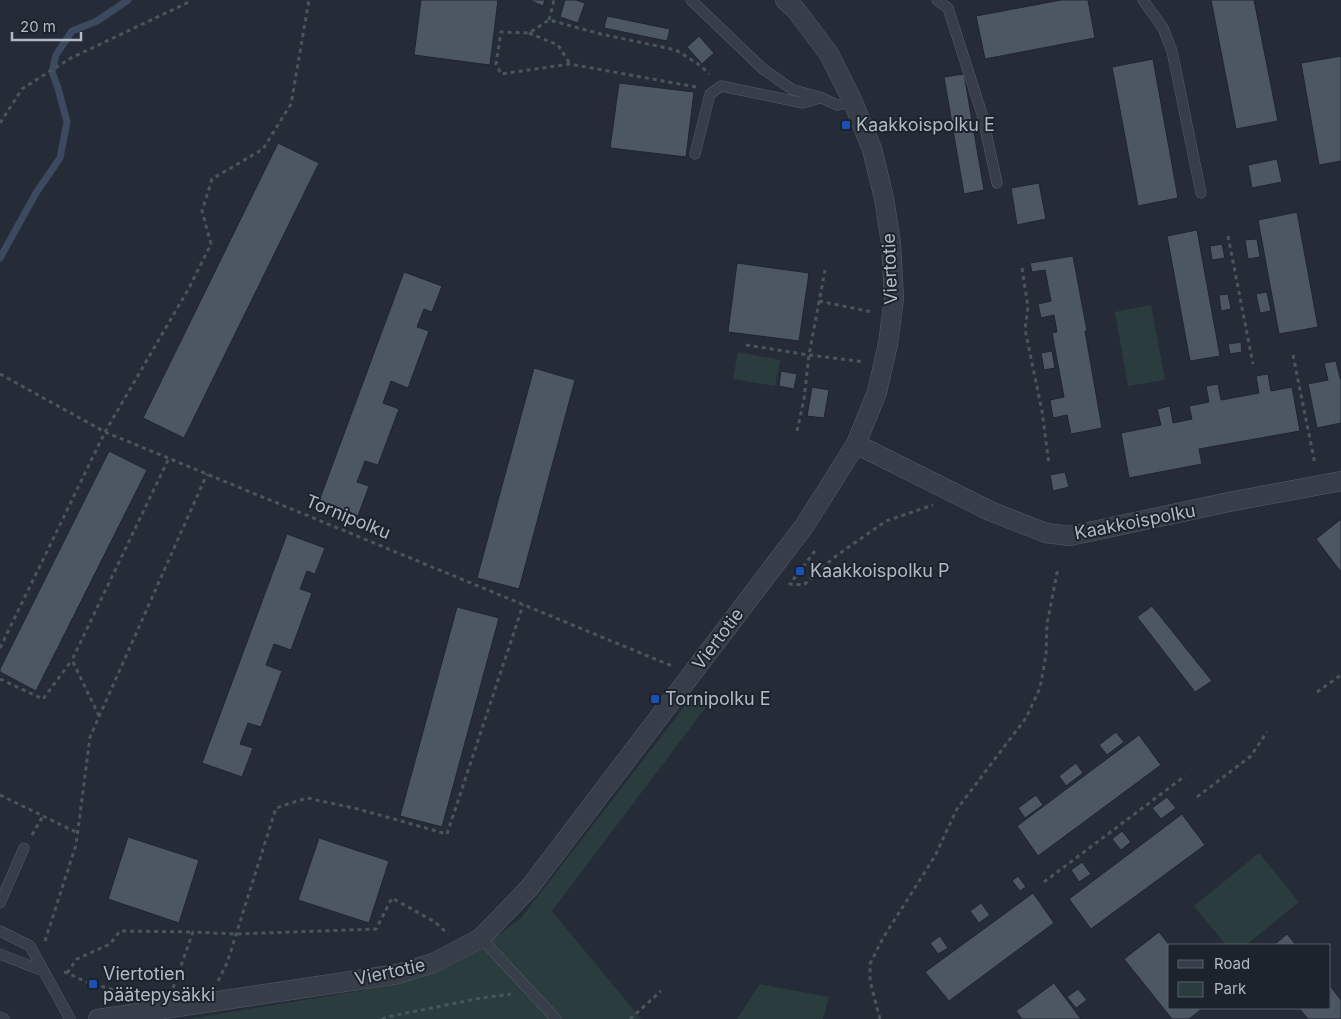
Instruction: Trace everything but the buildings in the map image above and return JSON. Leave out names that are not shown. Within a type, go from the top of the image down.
[{"type":"street","name":"Viertotie","points":[[98,1019],[398,974],[433,963],[481,938],[530,887],[805,525],[856,444],[877,392],[888,344],[894,298],[891,243],[884,198],[872,149],[853,102],[829,54],[795,3]]},
{"type":"street","name":"Kaakkoispolku","points":[[856,444],[990,511],[1046,533],[1070,536],[1341,481]]},
{"type":"lane","points":[[691,0],[763,69],[793,90],[820,97],[838,105],[853,102]]},
{"type":"lane","points":[[936,0],[948,8],[982,114],[998,183]]},
{"type":"lane","points":[[1143,0],[1163,28],[1172,51],[1201,193]]},
{"type":"lane","points":[[695,154],[710,94],[718,88],[803,103],[820,97]]},
{"type":"lane","points":[[0,903],[24,848]]},
{"type":"lane","points":[[0,931],[30,946],[70,1019]]},
{"type":"lane","points":[[481,938],[556,1019]]},
{"type":"lane","points":[[0,954],[43,971]]},
{"type":"lane","points":[[0,1017],[4,1019]]},
{"type":"path","points":[[0,123],[22,89],[68,59],[190,2],[190,0]]},
{"type":"path","points":[[0,648],[105,432],[189,288],[211,244],[202,211],[212,179],[263,149],[290,104],[309,0]]},
{"type":"path","points":[[529,33],[549,20],[554,0]]},
{"type":"path","points":[[549,20],[601,34],[676,50],[701,66],[718,88]]},
{"type":"path","points":[[570,64],[558,45],[529,33],[501,32],[496,64],[501,74],[570,64],[718,88]]},
{"type":"path","points":[[1228,236],[1253,364]]},
{"type":"path","points":[[1022,268],[1028,308],[1025,329],[1042,411],[1050,465]]},
{"type":"path","points":[[797,431],[825,270]]},
{"type":"path","points":[[819,301],[874,312],[875,305]]},
{"type":"path","points":[[746,345],[865,362],[863,370]]},
{"type":"path","points":[[1293,354],[1319,485]]},
{"type":"path","name":"Tornipolku","points":[[0,374],[105,432],[691,674]]},
{"type":"path","points":[[0,679],[44,699],[72,660],[169,458]]},
{"type":"path","points":[[44,946],[76,845],[90,737],[207,474]]},
{"type":"path","points":[[815,551],[790,584],[804,585],[836,556],[886,521],[938,503]]},
{"type":"path","points":[[880,1019],[870,981],[870,964],[883,938],[935,856],[957,809],[1026,718],[1040,688],[1046,655],[1047,624],[1058,568]]},
{"type":"path","points":[[227,981],[217,983],[227,963],[276,808],[307,798],[447,834],[523,604]]},
{"type":"path","points":[[72,660],[99,716]]},
{"type":"path","points":[[1317,692],[1341,675]]},
{"type":"path","points":[[1197,797],[1251,756],[1266,732]]},
{"type":"path","points":[[1044,882],[1185,776]]},
{"type":"path","points":[[0,795],[78,833]]},
{"type":"path","points":[[24,848],[43,816]]},
{"type":"path","points":[[67,972],[77,959],[110,944],[120,931],[236,934],[376,929],[392,898],[435,922],[448,934]]},
{"type":"path","points":[[440,938],[456,930]]},
{"type":"path","points":[[181,990],[172,991],[193,932]]},
{"type":"path","points":[[43,971],[67,972],[87,982],[129,994]]},
{"type":"path","points":[[630,1019],[661,991]]},
{"type":"path","points":[[382,1019],[481,998],[531,992]]},
{"type":"green space","points":[[1151,305],[1165,380],[1128,386],[1115,312]]},
{"type":"green space","points":[[738,352],[780,360],[775,386],[733,379]]},
{"type":"green space","points":[[691,698],[709,703],[552,911],[641,1019],[188,1019],[359,991],[437,971],[481,948],[521,918]]},
{"type":"green space","points":[[1259,853],[1299,902],[1247,944],[1225,944],[1194,906]]},
{"type":"green space","points":[[760,984],[829,997],[823,1019],[737,1019]]},
{"type":"waterway","points":[[0,258],[36,193],[60,158],[67,122],[52,72],[56,55],[72,31],[97,21],[128,0]]},
{"type":"place","name":"Kaakkoispolku E","points":[[846,125]]},
{"type":"place","name":"Kaakkoispolku P","points":[[800,571]]},
{"type":"place","name":"Tornipolku E","points":[[655,699]]},
{"type":"place","name":"Viertotien päätepysäkki","points":[[93,984]]}]
